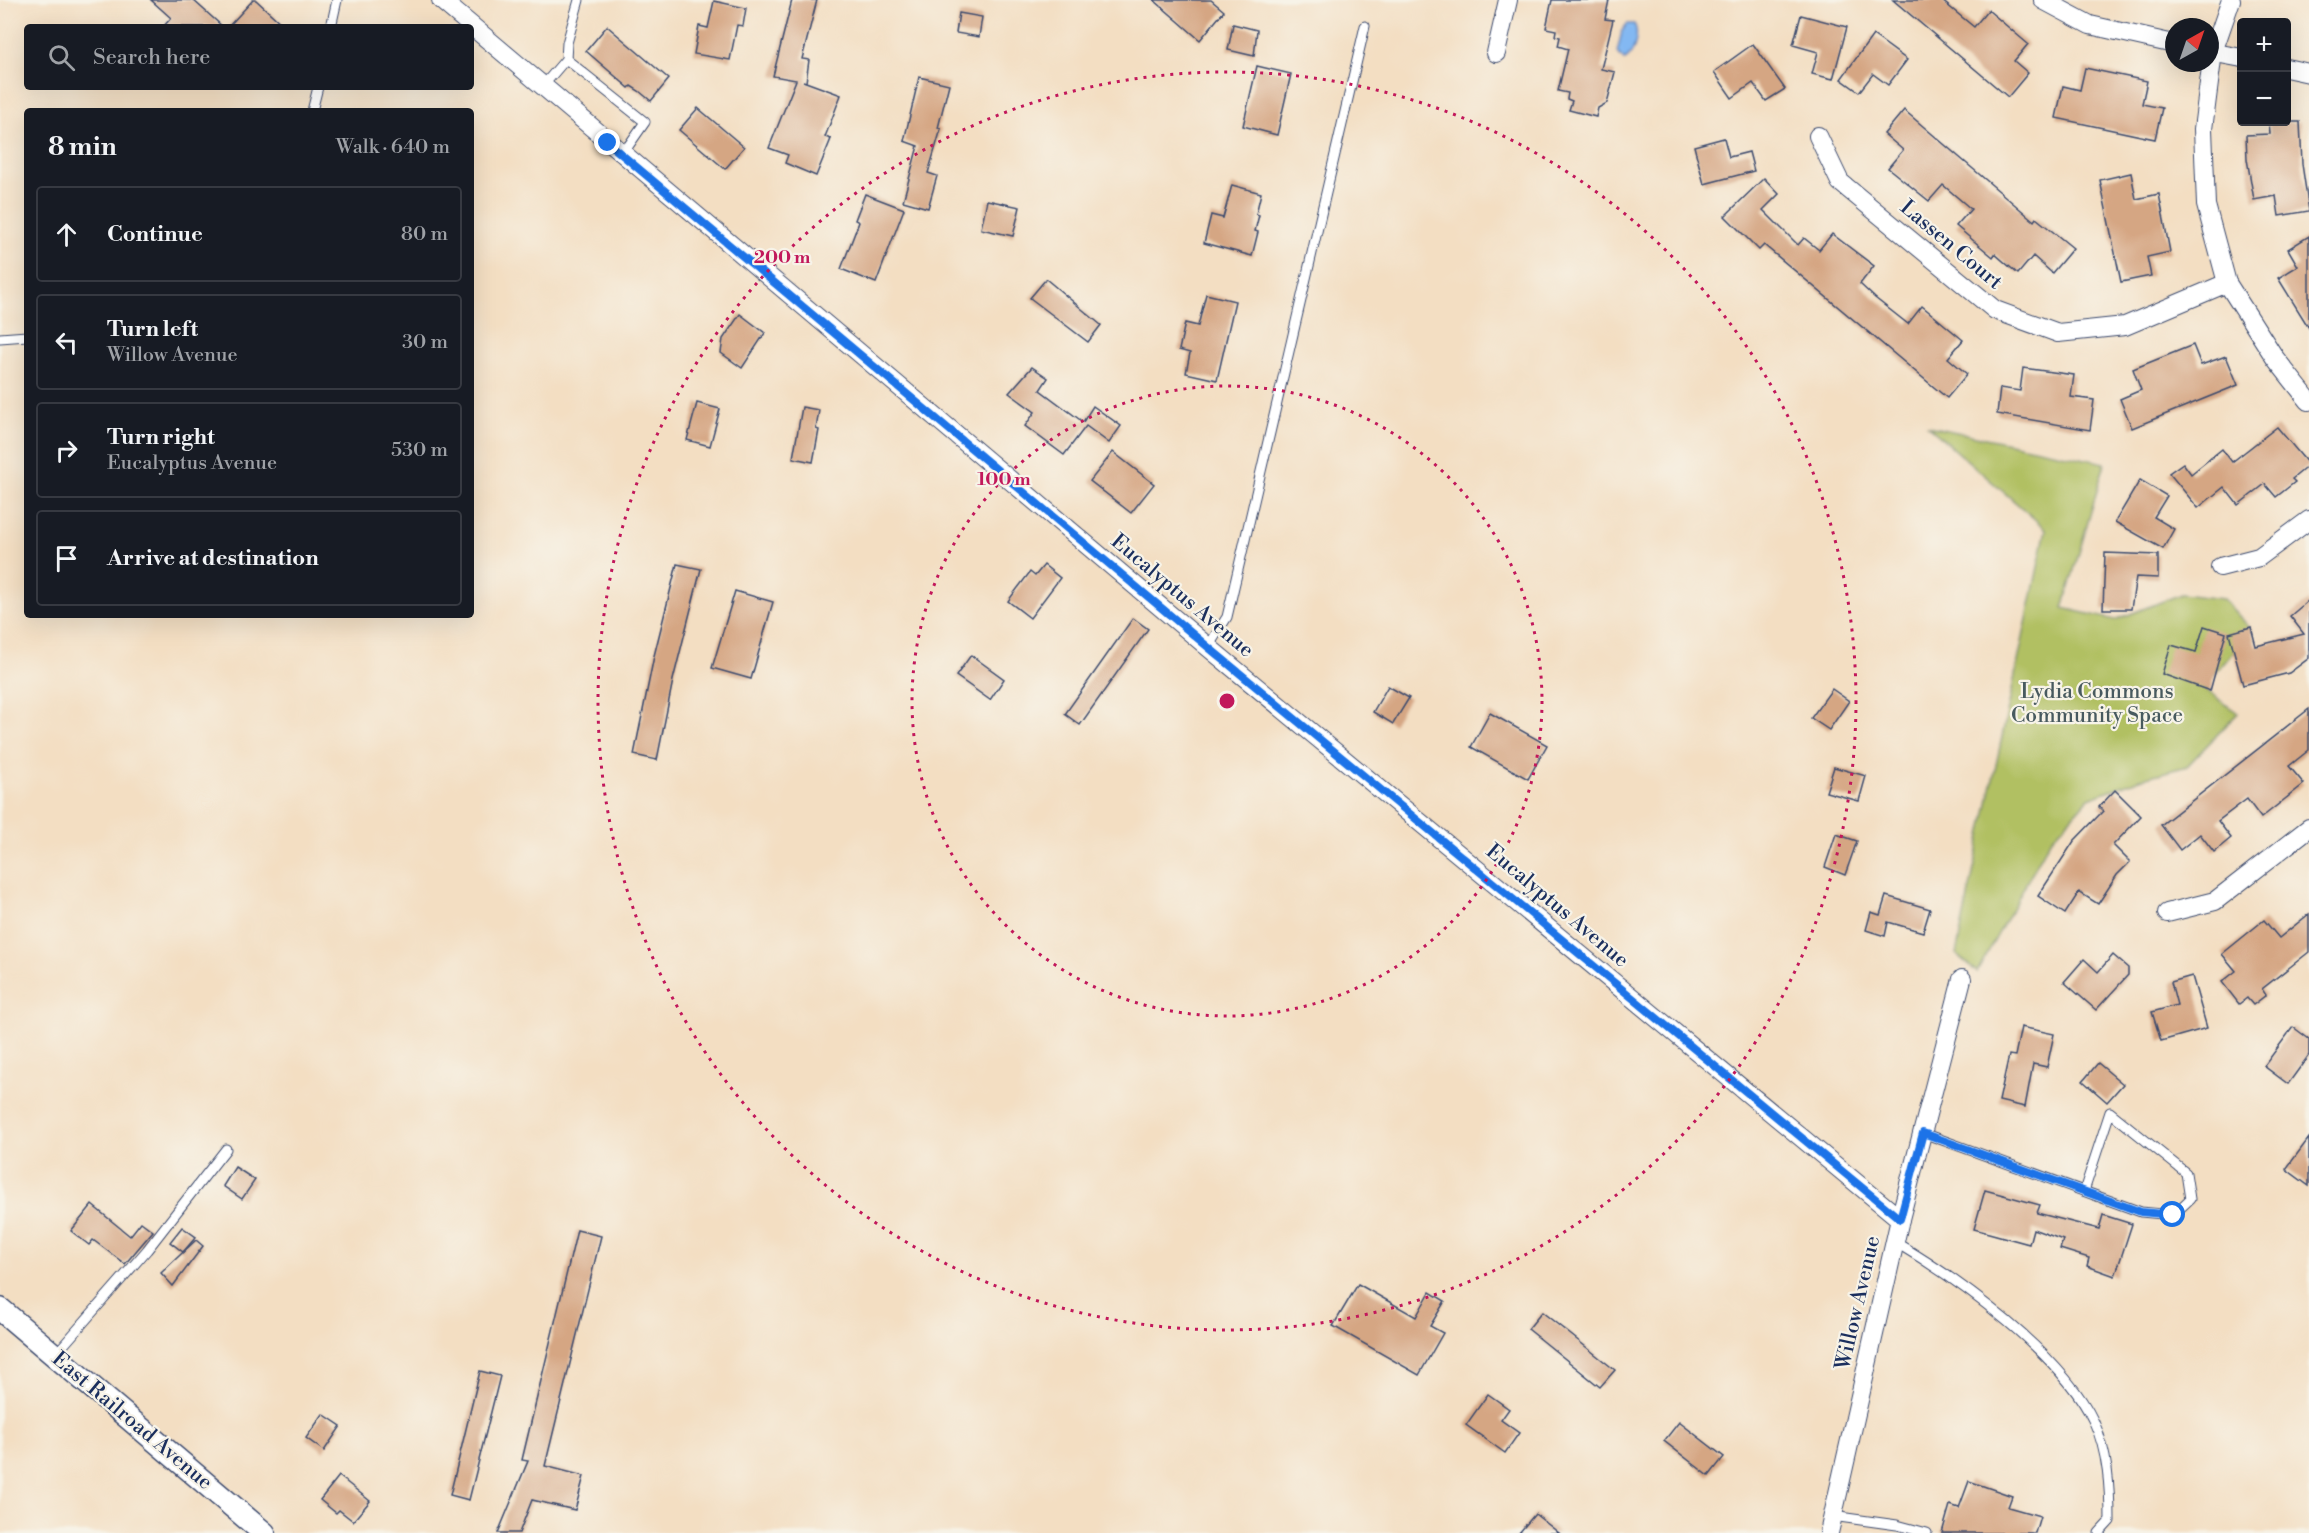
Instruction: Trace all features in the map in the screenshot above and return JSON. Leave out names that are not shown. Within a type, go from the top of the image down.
[{"type":"street","name":"Eucalyptus Avenue","points":[[441,0],[469,24]]},
{"type":"street","points":[[1496,53],[1508,0]]},
{"type":"street","points":[[2043,0],[2090,25],[2165,42]]},
{"type":"street","points":[[2219,31],[2231,0]]},
{"type":"street","name":"Eucalyptus Avenue","points":[[474,28],[1208,647],[1900,1219]]},
{"type":"street","points":[[2219,54],[2237,57]]},
{"type":"street","points":[[2291,69],[2309,73]]},
{"type":"street","points":[[2209,72],[2202,129],[2206,204],[2227,283],[2276,358],[2309,400]]},
{"type":"street","name":"Lassen Court","points":[[1818,136],[1840,182],[1995,310],[2058,333],[2125,326],[2227,283]]},
{"type":"street","points":[[2220,567],[2259,557],[2309,520]]},
{"type":"street","points":[[2167,913],[2215,901],[2309,828]]},
{"type":"street","name":"Willow Avenue","points":[[1831,1525],[1900,1219],[1962,979]]},
{"type":"street","name":"East Railroad Avenue","points":[[0,1309],[264,1533]]},
{"type":"lane","points":[[332,24],[337,0]]},
{"type":"lane","points":[[542,87],[566,60],[567,43],[579,0]]},
{"type":"lane","points":[[1208,647],[1227,617],[1365,26]]},
{"type":"lane","points":[[566,60],[645,122],[622,155]]},
{"type":"lane","points":[[313,108],[317,90]]},
{"type":"lane","points":[[0,338],[24,336]]},
{"type":"lane","points":[[1923,1133],[2141,1212],[2173,1215],[2190,1199],[2186,1173],[2110,1112],[2084,1191]]},
{"type":"lane","points":[[55,1355],[147,1250],[226,1149]]},
{"type":"lane","points":[[1895,1242],[1936,1267],[2011,1326],[2062,1373],[2094,1423],[2110,1484],[2110,1521],[2099,1533]]},
{"type":"lane","points":[[1831,1525],[1897,1525],[1927,1533]]},
{"type":"green space","name":"Lydia Commons Community Space","points":[[1928,426],[2105,463],[2063,608],[2115,620],[2181,594],[2223,599],[2252,630],[2203,688],[2238,713],[2187,766],[2143,778],[2089,798],[2049,842],[1977,972],[1956,954],[2046,529]]},
{"type":"water","points":[[1627,24],[1634,24],[1636,38],[1631,54],[1625,60],[1617,53],[1622,31]]},
{"type":"building","points":[[151,0],[193,0],[220,24],[166,24],[171,18]]},
{"type":"building","points":[[253,0],[256,0],[282,24],[231,24]]},
{"type":"building","points":[[792,0],[817,0],[802,59],[809,60],[806,82],[803,81],[841,95],[825,137],[831,139],[816,176],[785,163],[788,155],[769,148],[796,80],[773,76]]},
{"type":"building","points":[[1154,0],[1211,0],[1224,11],[1200,40]]},
{"type":"building","points":[[1552,0],[1609,0],[1605,19],[1613,20],[1601,69],[1615,72],[1607,103],[1598,108],[1596,117],[1569,110],[1572,101],[1567,99],[1568,93],[1558,91],[1568,49],[1558,46],[1560,37],[1555,36],[1556,30],[1546,28]]},
{"type":"building","points":[[1893,0],[1941,0],[1974,27],[1988,10],[2028,44],[2014,61],[2028,73],[2008,97]]},
{"type":"building","points":[[714,1],[746,8],[743,26],[737,25],[730,60],[694,54],[699,26],[708,28]]},
{"type":"building","points":[[959,13],[982,17],[979,37],[956,33]]},
{"type":"building","points":[[1801,15],[1847,27],[1833,79],[1812,74],[1818,52],[1793,45]]},
{"type":"building","points":[[1233,24],[1257,30],[1254,56],[1228,50]]},
{"type":"building","points":[[607,26],[669,79],[651,101],[631,86],[629,88],[586,51]]},
{"type":"building","points":[[1873,35],[1907,60],[1888,85],[1873,74],[1859,92],[1841,79]]},
{"type":"building","points":[[1753,44],[1785,89],[1766,101],[1753,83],[1732,98],[1714,72]]},
{"type":"building","points":[[1257,66],[1291,74],[1277,135],[1243,126]]},
{"type":"building","points":[[2085,68],[2147,81],[2142,104],[2162,108],[2155,139],[2056,118],[2063,86],[2080,90]]},
{"type":"building","points":[[919,77],[949,84],[938,128],[941,129],[928,173],[937,176],[928,208],[903,201],[918,146],[904,141]]},
{"type":"building","points":[[698,108],[744,147],[725,169],[679,130]]},
{"type":"building","points":[[1904,110],[2034,221],[2036,218],[2073,248],[2052,273],[2033,256],[2018,274],[1995,254],[1993,257],[1956,226],[1971,209],[1943,185],[1929,201],[1888,168],[1903,150],[1884,134]]},
{"type":"building","points":[[2291,122],[2300,122],[2302,164],[2309,211],[2279,216],[2276,196],[2254,200],[2247,159],[2246,135],[2270,134],[2269,126],[2291,126]]},
{"type":"building","points":[[1724,138],[1729,157],[1749,152],[1754,171],[1704,184],[1694,146]]},
{"type":"building","points":[[2131,173],[2136,199],[2159,194],[2170,252],[2147,257],[2151,276],[2121,282],[2100,180]]},
{"type":"building","points":[[1764,178],[1779,194],[1763,210],[1798,245],[1804,238],[1819,250],[1832,234],[1874,266],[1860,284],[1875,298],[1908,324],[1922,306],[1963,340],[1948,358],[1967,374],[1947,398],[1764,245],[1759,250],[1725,216]]},
{"type":"building","points":[[1232,185],[1261,193],[1256,214],[1259,215],[1255,231],[1258,232],[1252,256],[1204,243],[1211,215],[1223,218]]},
{"type":"building","points":[[865,194],[904,209],[876,283],[841,269],[859,222],[855,220]]},
{"type":"building","points":[[987,200],[1020,207],[1013,236],[981,229]]},
{"type":"building","points":[[2309,236],[2309,328],[2278,278],[2298,266],[2288,249]]},
{"type":"building","points":[[1046,279],[1101,325],[1088,342],[1030,298]]},
{"type":"building","points":[[1206,294],[1235,301],[1217,380],[1186,373],[1190,353],[1179,350],[1185,323],[1198,326]]},
{"type":"building","points":[[740,314],[765,333],[742,368],[721,353],[723,339]]},
{"type":"building","points":[[2193,345],[2201,365],[2226,356],[2238,385],[2132,428],[2120,399],[2141,390],[2133,369]]},
{"type":"building","points":[[1032,367],[1048,378],[1040,390],[1083,422],[1093,406],[1121,426],[1109,443],[1086,426],[1064,455],[1025,426],[1035,412],[1009,393]]},
{"type":"building","points":[[2023,368],[2074,375],[2071,397],[2094,400],[2090,430],[1997,414],[2000,388],[2020,391]]},
{"type":"building","points":[[697,403],[720,409],[710,446],[687,440]]},
{"type":"building","points":[[802,407],[819,410],[816,429],[819,430],[813,462],[793,458]]},
{"type":"building","points":[[2277,427],[2309,465],[2292,479],[2295,482],[2276,497],[2265,484],[2238,505],[2224,487],[2198,508],[2169,473],[2183,463],[2191,474],[2222,449],[2232,462]]},
{"type":"building","points":[[1113,452],[1154,484],[1131,513],[1090,481]]},
{"type":"building","points":[[2140,480],[2167,496],[2154,517],[2174,529],[2163,549],[2115,522]]},
{"type":"building","points":[[2105,553],[2158,555],[2158,578],[2136,577],[2131,609],[2103,609]]},
{"type":"building","points":[[677,564],[701,569],[673,680],[657,760],[634,755],[654,656]]},
{"type":"building","points":[[1044,565],[1060,578],[1030,618],[1008,601],[1030,572],[1035,576]]},
{"type":"building","points":[[735,591],[773,602],[751,679],[712,668]]},
{"type":"building","points":[[2309,600],[2309,658],[2289,673],[2243,685],[2229,633],[2251,627],[2256,646],[2304,634],[2290,616]]},
{"type":"building","points":[[1133,618],[1148,629],[1080,725],[1065,714]]},
{"type":"building","points":[[2204,626],[2226,633],[2210,691],[2162,674],[2171,645],[2196,652]]},
{"type":"building","points":[[971,655],[1004,679],[990,700],[956,676]]},
{"type":"building","points":[[1388,686],[1409,698],[1393,724],[1373,712]]},
{"type":"building","points":[[1832,689],[1849,701],[1829,730],[1811,718]]},
{"type":"building","points":[[2309,709],[2309,750],[2289,766],[2304,784],[2261,818],[2247,799],[2218,821],[2231,838],[2214,852],[2200,834],[2180,850],[2161,825]]},
{"type":"building","points":[[1490,713],[1547,745],[1528,779],[1471,747]]},
{"type":"building","points":[[1834,767],[1866,776],[1859,801],[1826,792]]},
{"type":"building","points":[[2115,790],[2141,816],[2113,845],[2130,862],[2117,875],[2098,904],[2079,892],[2065,914],[2038,896],[2074,841],[2103,811],[2099,807]]},
{"type":"building","points":[[1836,834],[1857,841],[1845,875],[1825,867]]},
{"type":"building","points":[[1886,896],[1930,909],[1923,932],[1888,922],[1885,936],[1866,930],[1871,912],[1880,915]]},
{"type":"building","points":[[2309,914],[2309,952],[2262,989],[2266,995],[2253,1005],[2247,998],[2239,1004],[2222,982],[2236,971],[2222,954],[2264,920],[2279,938]]},
{"type":"building","points":[[2113,955],[2128,968],[2128,975],[2096,1010],[2064,982],[2084,959],[2098,972]]},
{"type":"building","points":[[2192,976],[2207,1028],[2161,1041],[2152,1012],[2177,1005],[2171,982]]},
{"type":"building","points":[[2021,1027],[2054,1034],[2047,1067],[2033,1064],[2025,1107],[1999,1101],[2009,1055],[2015,1056]]},
{"type":"building","points":[[2293,1027],[2309,1039],[2309,1055],[2288,1084],[2264,1066]]},
{"type":"building","points":[[2098,1063],[2123,1084],[2107,1102],[2083,1081]]},
{"type":"building","points":[[2309,1138],[2309,1186],[2286,1169]]},
{"type":"building","points":[[235,1167],[255,1180],[242,1199],[223,1186]]},
{"type":"building","points":[[1985,1190],[2040,1205],[2037,1213],[2099,1229],[2103,1215],[2132,1224],[2115,1276],[2087,1266],[2089,1258],[2060,1249],[2063,1240],[2033,1229],[2029,1244],[1974,1229]]},
{"type":"building","points":[[92,1205],[130,1236],[141,1222],[153,1231],[125,1264],[93,1240],[89,1245],[71,1231]]},
{"type":"building","points":[[182,1227],[196,1237],[183,1252],[170,1242]]},
{"type":"building","points":[[577,1230],[601,1236],[545,1466],[584,1476],[575,1510],[532,1500],[519,1533],[498,1533],[528,1461],[522,1460]]},
{"type":"building","points":[[196,1240],[203,1246],[173,1286],[161,1273]]},
{"type":"building","points":[[1358,1284],[1416,1317],[1430,1292],[1445,1301],[1430,1326],[1443,1333],[1419,1375],[1333,1326]]},
{"type":"building","points":[[1542,1312],[1615,1370],[1600,1387],[1528,1329]]},
{"type":"building","points":[[480,1371],[500,1376],[469,1500],[450,1495]]},
{"type":"building","points":[[1488,1394],[1509,1409],[1501,1420],[1519,1433],[1505,1453],[1466,1425]]},
{"type":"building","points":[[323,1414],[341,1426],[324,1451],[306,1438]]},
{"type":"building","points":[[1679,1422],[1724,1457],[1709,1476],[1664,1441]]},
{"type":"building","points":[[339,1476],[370,1501],[353,1521],[339,1510],[336,1513],[320,1500]]},
{"type":"building","points":[[1969,1481],[2012,1496],[2008,1507],[2040,1516],[2035,1533],[1942,1533],[1950,1505],[1959,1508]]},
{"type":"building","points":[[1535,1514],[1559,1533],[1519,1533]]},
{"type":"route","points":[[608,143],[1208,647],[1900,1219],[1923,1133],[2141,1212],[2173,1215]]}]
